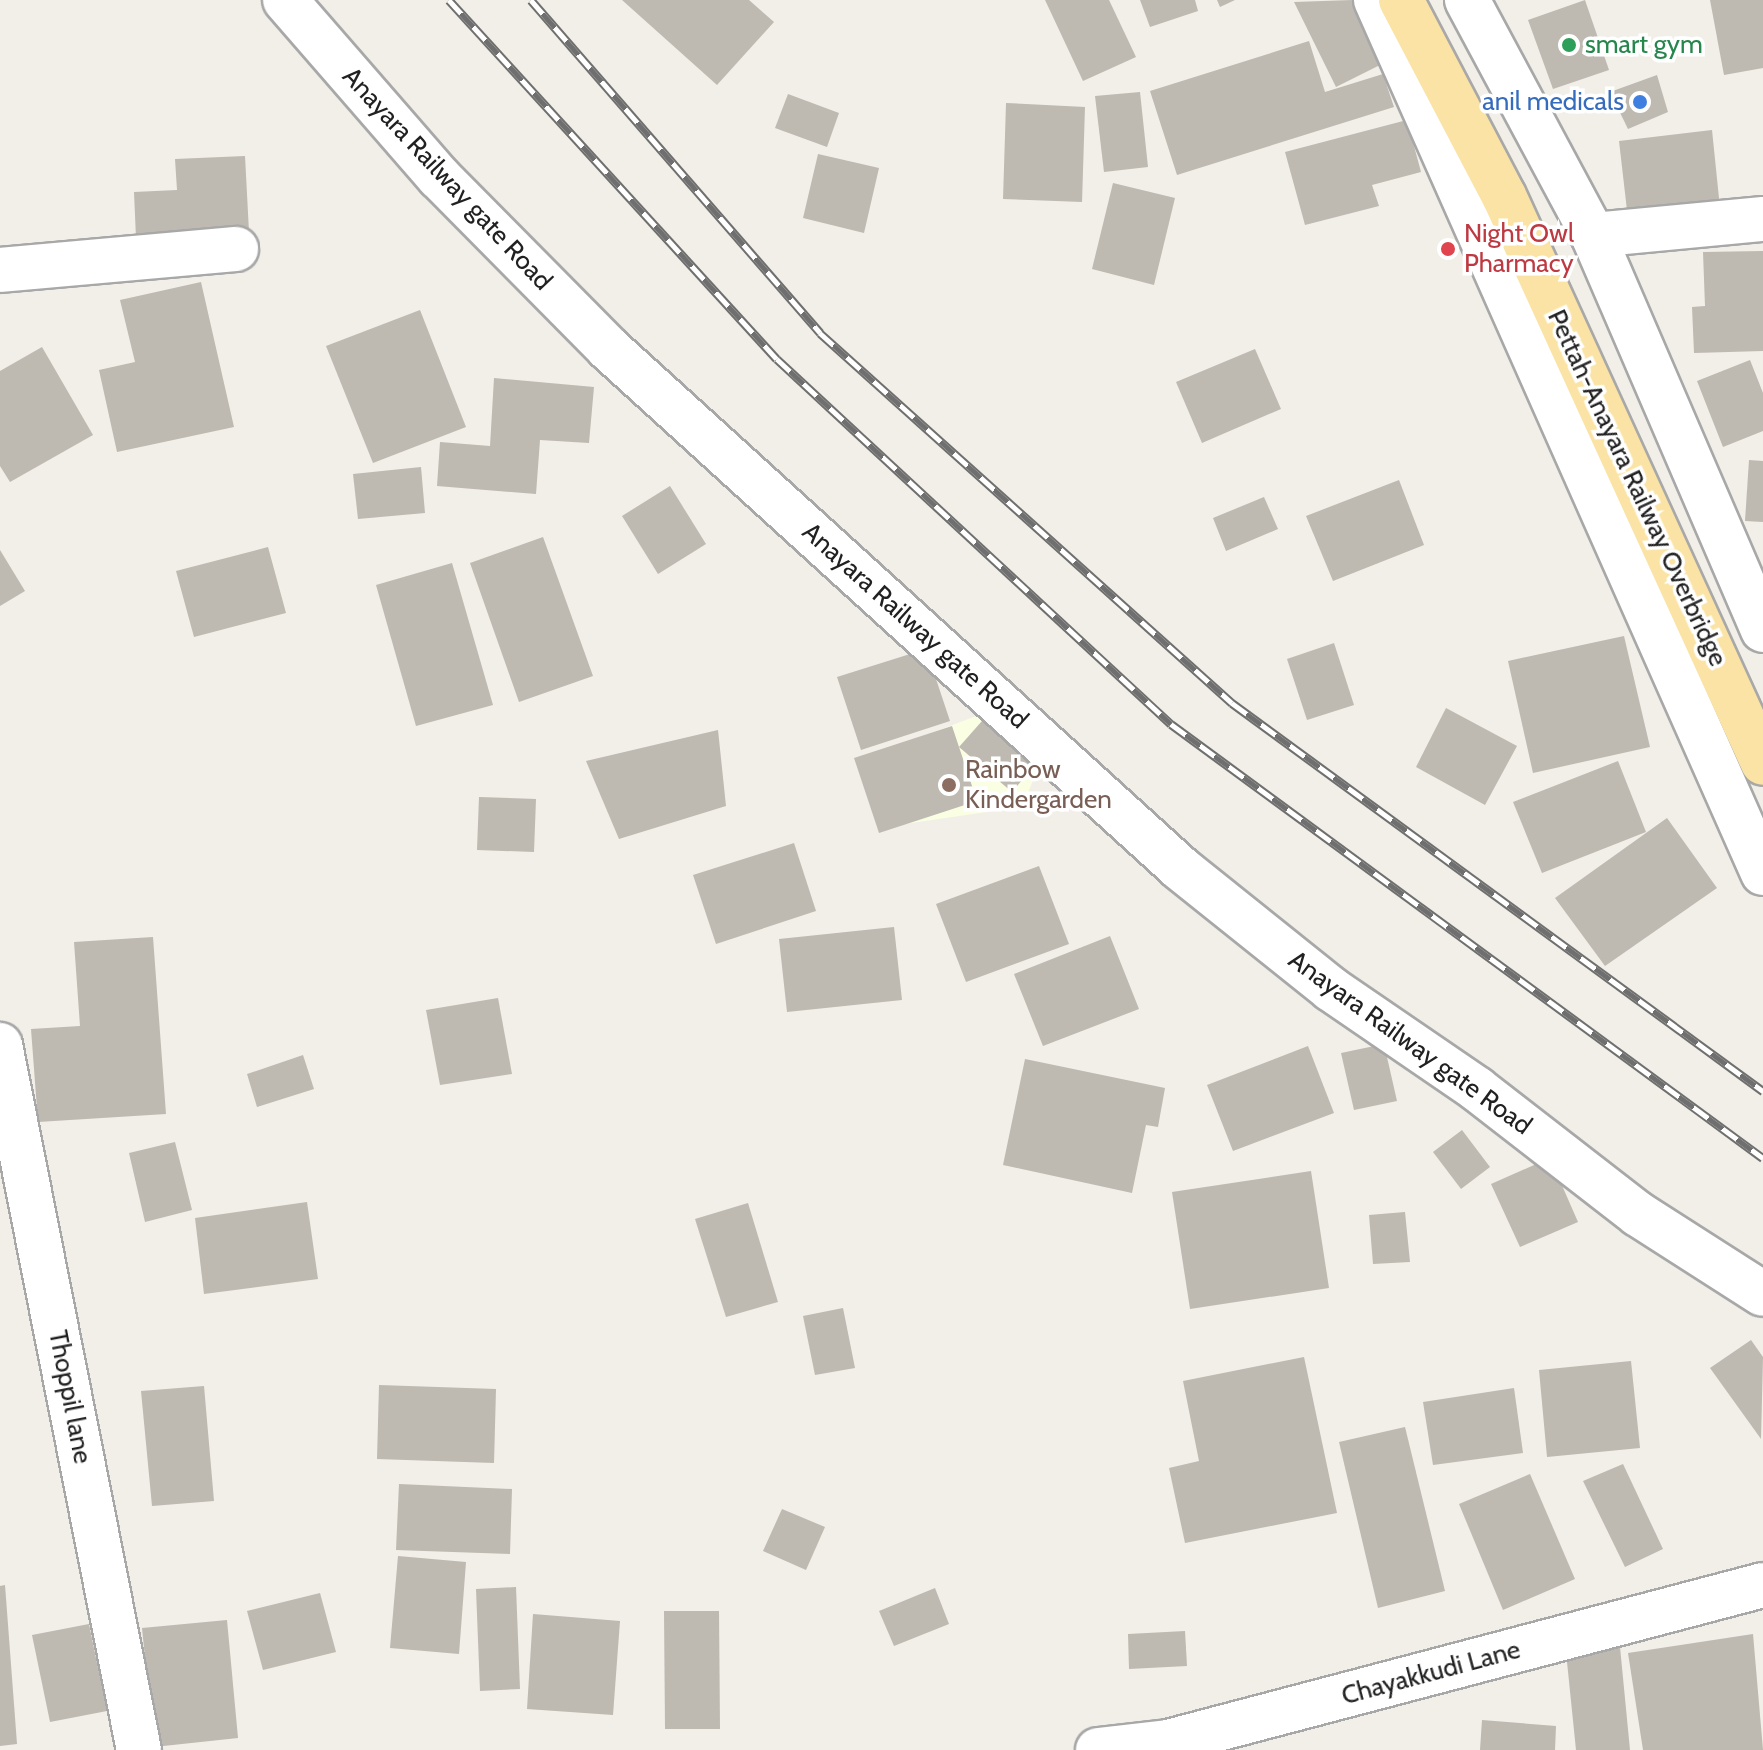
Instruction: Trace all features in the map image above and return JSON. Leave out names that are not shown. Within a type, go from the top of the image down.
[{"type":"main road","name":"Pettah-Anayara Railway Overbridge","points":[[1401,0],[1504,196],[1763,763]]},
{"type":"street","name":"Anayara Railway gate Road","points":[[285,0],[439,177],[608,348],[1180,868],[1331,989],[1477,1089],[1638,1214],[1763,1294]]},
{"type":"street","points":[[1376,0],[1763,873]]},
{"type":"street","points":[[1467,0],[1593,235],[1763,630]]},
{"type":"street","points":[[1593,235],[1763,219]]},
{"type":"street","points":[[0,270],[236,249]]},
{"type":"street","name":"Thoppil lane","points":[[0,1045],[139,1750]]},
{"type":"street","name":"Chayakkudi Lane","points":[[1098,1750],[1168,1742],[1763,1585]]},
{"type":"shaded area","name":"Rainbow Kindergarden","points":[[984,713],[1040,764],[1022,807],[877,828],[860,760]]},
{"type":"building","points":[[622,0],[749,0],[774,22],[717,85]]},
{"type":"building","points":[[1045,0],[1109,0],[1136,57],[1083,81]]},
{"type":"building","points":[[1140,0],[1195,0],[1198,11],[1150,27]]},
{"type":"building","points":[[1217,0],[1235,0],[1220,7]]},
{"type":"building","points":[[1352,0],[1384,63],[1336,87],[1294,2]]},
{"type":"building","name":"smart gym","points":[[1585,0],[1609,70],[1553,89],[1528,20]]},
{"type":"building","points":[[1710,0],[1763,0],[1763,68],[1724,75]]},
{"type":"building","points":[[1309,41],[1325,92],[1383,74],[1394,107],[1177,175],[1150,91]]},
{"type":"building","name":"anil medicals","points":[[1657,75],[1668,112],[1628,129],[1610,92]]},
{"type":"building","points":[[1140,92],[1148,167],[1104,172],[1095,96]]},
{"type":"building","points":[[788,94],[839,113],[827,147],[775,128]]},
{"type":"building","points":[[1006,103],[1085,107],[1082,202],[1003,199]]},
{"type":"building","points":[[1407,120],[1421,172],[1372,185],[1379,206],[1305,225],[1285,152]]},
{"type":"building","points":[[1712,130],[1720,208],[1628,219],[1619,141]]},
{"type":"building","points":[[818,154],[879,168],[864,233],[803,218]]},
{"type":"building","points":[[245,156],[249,232],[136,238],[134,192],[177,190],[175,159]]},
{"type":"building","points":[[1113,183],[1175,198],[1154,285],[1092,269]]},
{"type":"building","points":[[1763,251],[1763,351],[1694,353],[1692,307],[1705,306],[1703,252]]},
{"type":"building","points":[[201,282],[234,427],[117,452],[99,370],[135,362],[120,300]]},
{"type":"building","points":[[420,310],[466,427],[373,463],[326,346]]},
{"type":"building","points":[[42,347],[93,435],[10,482],[0,466],[0,371]]},
{"type":"building","points":[[1255,349],[1281,409],[1202,443],[1176,382]]},
{"type":"building","points":[[1750,360],[1763,393],[1763,431],[1723,447],[1697,381]]},
{"type":"building","points":[[494,378],[594,387],[589,443],[540,440],[536,494],[437,486],[440,442],[490,446]]},
{"type":"building","points":[[1749,460],[1763,461],[1763,522],[1745,521]]},
{"type":"building","points":[[421,467],[425,513],[358,519],[353,474]]},
{"type":"building","points":[[1399,480],[1424,545],[1333,581],[1306,516]]},
{"type":"building","points":[[670,486],[706,544],[658,574],[622,516]]},
{"type":"building","points":[[1264,497],[1278,529],[1226,551],[1213,518]]},
{"type":"building","points":[[543,537],[593,676],[519,702],[470,563]]},
{"type":"building","points":[[268,547],[286,613],[194,637],[176,571]]},
{"type":"building","points":[[0,550],[25,591],[0,606]]},
{"type":"building","points":[[452,563],[493,705],[416,726],[376,585]]},
{"type":"building","points":[[1624,636],[1650,747],[1533,773],[1508,661]]},
{"type":"building","points":[[1334,643],[1354,705],[1307,720],[1287,659]]},
{"type":"building","points":[[926,649],[950,721],[861,750],[837,677]]},
{"type":"building","points":[[1446,708],[1517,746],[1485,805],[1416,767]]},
{"type":"building","points":[[982,721],[1034,766],[1012,792],[959,747]]},
{"type":"building","points":[[952,726],[977,801],[879,833],[854,758]]},
{"type":"building","points":[[718,730],[726,806],[619,839],[586,761]]},
{"type":"building","points":[[1618,761],[1646,832],[1542,873],[1513,802]]},
{"type":"building","points":[[479,797],[536,799],[534,852],[477,850]]},
{"type":"building","points":[[1667,818],[1717,888],[1605,966],[1555,898]]},
{"type":"building","points":[[794,843],[816,911],[716,944],[693,875]]},
{"type":"building","points":[[1039,866],[1069,944],[966,982],[936,904]]},
{"type":"building","points":[[894,927],[902,1000],[787,1012],[779,939]]},
{"type":"building","points":[[1110,936],[1139,1009],[1043,1046],[1014,974]]},
{"type":"building","points":[[153,937],[166,1114],[38,1122],[31,1029],[80,1026],[74,942]]},
{"type":"building","points":[[498,998],[512,1074],[440,1085],[426,1010]]},
{"type":"building","points":[[1384,1044],[1397,1101],[1354,1110],[1341,1053]]},
{"type":"building","points":[[1308,1046],[1334,1113],[1233,1151],[1207,1085]]},
{"type":"building","points":[[303,1055],[314,1089],[257,1107],[247,1074]]},
{"type":"building","points":[[1025,1059],[1165,1088],[1158,1127],[1146,1125],[1132,1193],[1003,1165]]},
{"type":"building","points":[[1462,1130],[1490,1167],[1461,1189],[1433,1152]]},
{"type":"building","points":[[175,1142],[192,1210],[145,1222],[129,1153]]},
{"type":"building","points":[[1550,1158],[1578,1222],[1520,1247],[1491,1184]]},
{"type":"building","points":[[1311,1171],[1329,1288],[1190,1309],[1172,1192]]},
{"type":"building","points":[[307,1202],[318,1279],[204,1294],[195,1218]]},
{"type":"building","points":[[748,1203],[778,1302],[726,1317],[695,1219]]},
{"type":"building","points":[[1405,1212],[1410,1262],[1373,1264],[1369,1215]]},
{"type":"building","points":[[843,1308],[855,1368],[815,1375],[803,1316]]},
{"type":"building","points":[[1751,1340],[1763,1357],[1761,1439],[1710,1368]]},
{"type":"building","points":[[1304,1357],[1337,1513],[1185,1543],[1169,1468],[1199,1461],[1183,1381]]},
{"type":"building","points":[[1631,1361],[1640,1448],[1547,1457],[1539,1370]]},
{"type":"building","points":[[379,1385],[496,1389],[494,1463],[377,1459]]},
{"type":"building","points":[[204,1386],[214,1501],[152,1506],[141,1391]]},
{"type":"building","points":[[1514,1388],[1523,1453],[1433,1465],[1423,1402]]},
{"type":"building","points":[[1405,1427],[1445,1591],[1378,1608],[1339,1442]]},
{"type":"building","points":[[1623,1464],[1663,1549],[1625,1567],[1583,1481]]},
{"type":"building","points":[[1530,1474],[1575,1579],[1503,1610],[1459,1504]]},
{"type":"building","points":[[399,1484],[512,1489],[510,1554],[396,1550]]},
{"type":"building","points":[[782,1509],[825,1527],[806,1570],[763,1551]]},
{"type":"building","points":[[398,1556],[466,1562],[459,1654],[390,1648]]},
{"type":"building","points":[[5,1585],[17,1744],[0,1746],[0,1586]]},
{"type":"building","points":[[516,1587],[520,1689],[480,1691],[476,1589]]},
{"type":"building","points":[[935,1588],[949,1624],[894,1646],[879,1611]]},
{"type":"building","points":[[320,1593],[336,1652],[263,1670],[247,1611]]},
{"type":"building","points":[[664,1611],[719,1611],[720,1729],[665,1729]]},
{"type":"building","points":[[533,1614],[620,1621],[613,1715],[527,1709]]},
{"type":"building","points":[[227,1620],[238,1738],[154,1747],[142,1628]]},
{"type":"building","points":[[89,1624],[107,1711],[50,1722],[32,1635]]},
{"type":"building","points":[[1185,1631],[1187,1666],[1129,1669],[1128,1634]]},
{"type":"building","points":[[1753,1634],[1763,1750],[1643,1750],[1628,1653]]},
{"type":"building","points":[[1620,1647],[1630,1750],[1576,1750],[1566,1652]]},
{"type":"building","points":[[1482,1720],[1556,1726],[1555,1750],[1480,1750]]},
{"type":"railway","points":[[449,0],[777,359],[1171,724],[1763,1158]]},
{"type":"railway","points":[[531,0],[820,333],[1232,703],[1763,1091]]},
{"type":"place","name":"smart gym","points":[[1569,45]]},
{"type":"place","name":"anil medicals","points":[[1640,102]]},
{"type":"place","name":"Night Owl Pharmacy","points":[[1448,249]]},
{"type":"place","name":"Rainbow Kindergarden","points":[[949,785]]}]
